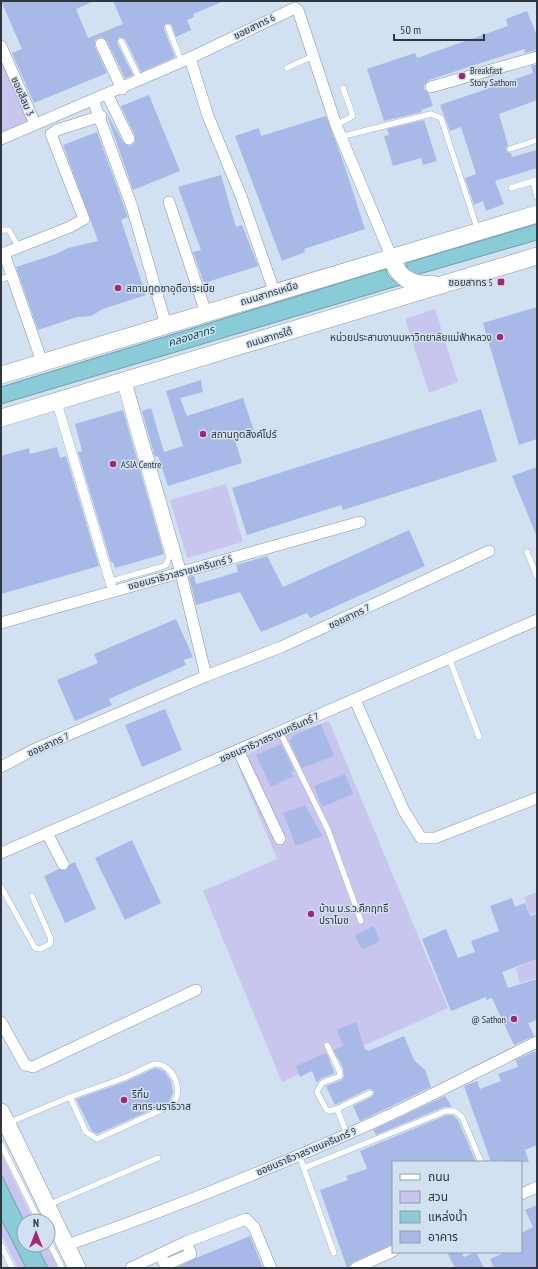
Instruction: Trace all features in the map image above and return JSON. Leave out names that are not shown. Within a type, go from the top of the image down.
[{"type":"main road","name":"ถนนสาทรเหนือ","points":[[1,373],[206,313],[391,256],[537,214]]},
{"type":"main road","points":[[391,256],[394,267],[404,278],[411,282],[428,284],[450,283]]},
{"type":"main road","name":"ถนนสาทรใต้","points":[[1,418],[536,258]]},
{"type":"main road","points":[[4,1118],[78,1268]]},
{"type":"street","name":"ซอยสาทร 6","points":[[1,139],[140,81],[294,8],[298,10],[340,137],[391,256]]},
{"type":"street","points":[[101,44],[122,88]]},
{"type":"street","name":"ซอยสีลม 3","points":[[1,46],[35,124]]},
{"type":"street","points":[[431,87],[537,57]]},
{"type":"street","points":[[186,60],[241,196],[274,292]]},
{"type":"street","points":[[107,94],[129,139]]},
{"type":"street","points":[[93,100],[132,207],[166,325]]},
{"type":"street","points":[[42,362],[4,254],[70,227],[84,219],[51,134],[57,130],[100,116]]},
{"type":"street","points":[[169,202],[206,313]]},
{"type":"street","points":[[123,382],[181,573],[206,676]]},
{"type":"street","name":"ซอยนราธิวาสราชนครินทร์ 5","points":[[1,623],[111,586],[181,573],[360,522]]},
{"type":"street","name":"ซอยสาทร 7","points":[[1,767],[33,750],[206,676],[281,648],[489,551]]},
{"type":"street","name":"ซอยนราธิวาสราชนครินทร์ 7","points":[[1,853],[537,620]]},
{"type":"street","points":[[355,700],[404,811],[421,838],[435,838],[537,798]]},
{"type":"street","points":[[238,750],[280,839]]},
{"type":"street","points":[[48,833],[63,864]]},
{"type":"street","points":[[1,1022],[24,1064],[33,1067],[196,990]]},
{"type":"street","name":"ซอยนราธิวาสราชนครินทร์ 9","points":[[67,1245],[196,1197],[369,1125],[537,1042]]},
{"type":"street","points":[[522,1194],[537,1187]]},
{"type":"street","points":[[131,1268],[186,1242],[246,1219],[254,1227],[271,1268]]},
{"type":"street","points":[[356,1268],[392,1251]]},
{"type":"lane","points":[[168,27],[181,60],[186,60]]},
{"type":"lane","points":[[121,41],[140,81]]},
{"type":"lane","points":[[287,68],[313,56]]},
{"type":"lane","points":[[336,125],[353,116],[343,88]]},
{"type":"lane","points":[[340,137],[431,114],[439,116],[441,118],[478,231]]},
{"type":"lane","points":[[510,149],[537,140]]},
{"type":"lane","points":[[511,188],[535,180],[537,196]]},
{"type":"lane","points":[[1,230],[9,230],[19,248]]},
{"type":"lane","points":[[1,279],[12,276]]},
{"type":"lane","points":[[56,401],[111,586],[132,575],[166,565],[169,557],[123,382]]},
{"type":"lane","points":[[528,552],[537,577]]},
{"type":"lane","points":[[449,658],[479,737]]},
{"type":"lane","points":[[280,732],[328,830],[361,921]]},
{"type":"lane","points":[[1,887],[35,948],[40,949],[50,944],[51,939],[32,896]]},
{"type":"lane","points":[[327,1045],[339,1070],[340,1076],[322,1083],[317,1092],[326,1109],[329,1111],[337,1109],[370,1093]]},
{"type":"lane","points":[[4,1118],[124,1078],[154,1064],[162,1064],[168,1067],[177,1084],[178,1092],[177,1100],[172,1105],[97,1139],[86,1132],[70,1097]]},
{"type":"lane","points":[[337,1109],[347,1134]]},
{"type":"lane","points":[[304,1168],[446,1111],[455,1111],[462,1117],[481,1161]]},
{"type":"lane","points":[[1,1144],[35,1213]]},
{"type":"lane","points":[[299,1155],[334,1253]]},
{"type":"lane","points":[[48,1206],[158,1158]]},
{"type":"lane","points":[[1,1245],[12,1268]]},
{"type":"lane","points":[[54,1253],[62,1268]]},
{"type":"green space","points":[[1,58],[31,122],[1,136]]},
{"type":"green space","points":[[435,309],[458,382],[429,393],[405,319]]},
{"type":"green space","points":[[226,484],[243,542],[187,558],[170,500]]},
{"type":"green space","name":"บ้าน ม.ร.ว.คึกฤทธิ์ ปราโมช","points":[[329,721],[448,1008],[282,1082],[203,891],[277,859],[236,761],[282,736]]},
{"type":"green space","points":[[537,892],[537,913],[530,915],[524,897]]},
{"type":"green space","points":[[537,954],[537,978],[520,983],[516,968],[535,960],[534,955]]},
{"type":"green space","points":[[1,1153],[30,1213],[20,1213],[1,1174]]},
{"type":"green space","points":[[1,1219],[16,1248],[16,1253],[18,1253],[26,1268],[18,1268],[1,1234]]},
{"type":"green space","points":[[40,1253],[51,1253],[59,1268],[48,1268]]},
{"type":"water","points":[[537,224],[537,240],[416,275],[409,270],[406,265],[406,263]]},
{"type":"water","name":"คลองสาทร","points":[[386,269],[392,280],[404,284],[1,404],[1,387]]},
{"type":"water","points":[[1,1174],[20,1213],[16,1213],[16,1248],[1,1219]]},
{"type":"water","points":[[18,1253],[40,1253],[48,1268],[26,1268]]},
{"type":"building","points":[[1,1],[94,1],[76,9],[88,38],[123,24],[113,1],[224,1],[193,14],[194,17],[187,20],[191,30],[176,37],[171,24],[165,24],[164,29],[175,57],[141,72],[125,39],[119,37],[117,43],[133,75],[125,78],[107,41],[102,37],[98,38],[95,40],[95,47],[107,73],[34,103],[12,53],[22,49]]},
{"type":"building","points":[[527,11],[537,36],[537,50],[525,53],[524,49],[429,80],[424,85],[424,89],[429,94],[433,106],[421,110],[422,112],[384,121],[367,69],[415,53],[417,58],[508,26],[506,19]]},
{"type":"building","points":[[537,64],[537,100],[499,114],[508,145],[506,148],[507,152],[511,153],[512,157],[537,150],[537,168],[495,181],[504,204],[486,211],[483,201],[474,205],[465,178],[476,174],[461,127],[450,131],[440,105],[533,73],[531,66]]},
{"type":"building","points":[[149,95],[180,171],[133,190],[106,112],[123,142],[128,146],[132,145],[135,143],[135,136],[121,106]]},
{"type":"building","points":[[326,116],[343,161],[365,229],[304,249],[305,252],[282,261],[235,136],[259,128],[261,136]]},
{"type":"building","points":[[424,120],[437,161],[423,165],[421,158],[393,166],[384,136],[389,135],[387,129]]},
{"type":"building","points":[[97,132],[128,217],[121,220],[146,295],[103,309],[91,316],[77,317],[38,330],[16,267],[56,254],[68,248],[98,241],[63,145]]},
{"type":"building","points":[[221,175],[236,227],[242,225],[258,266],[204,283],[193,252],[201,250],[178,187]]},
{"type":"building","points":[[537,307],[537,439],[519,445],[483,323]]},
{"type":"building","points":[[201,380],[203,392],[180,398],[187,416],[243,398],[255,434],[235,440],[242,463],[168,486],[158,456],[155,457],[142,411],[151,408],[164,452],[183,446],[166,391]]},
{"type":"building","points":[[481,409],[497,461],[343,510],[341,505],[247,535],[232,488]]},
{"type":"building","name":"ASIA Centre","points":[[123,410],[164,554],[115,568],[113,562],[111,562],[78,452],[82,451],[75,424]]},
{"type":"building","points":[[57,447],[60,458],[66,456],[99,566],[1,594],[1,456],[29,448],[30,454]]},
{"type":"building","points":[[537,467],[537,537],[512,476]]},
{"type":"building","points":[[409,530],[425,566],[310,618],[307,613],[261,632],[240,592],[196,605],[189,577],[194,576],[196,584],[238,572],[236,565],[267,556],[283,587]]},
{"type":"building","points":[[176,619],[193,657],[184,660],[186,665],[109,699],[112,705],[75,721],[57,680],[98,663],[94,654]]},
{"type":"building","points":[[165,709],[182,750],[142,767],[125,725]]},
{"type":"building","points":[[321,724],[334,756],[302,768],[289,740],[293,738],[292,736]]},
{"type":"building","points":[[281,744],[294,771],[291,773],[293,776],[271,787],[256,755]]},
{"type":"building","points":[[345,774],[353,794],[322,807],[314,786]]},
{"type":"building","points":[[305,805],[322,836],[296,846],[283,813]]},
{"type":"building","points":[[132,840],[161,903],[125,920],[95,858]]},
{"type":"building","points":[[75,862],[96,909],[65,923],[44,876],[59,869],[66,870],[70,864]]},
{"type":"building","points":[[512,898],[515,907],[525,903],[530,916],[537,914],[537,959],[502,972],[508,988],[537,979],[537,1020],[528,1023],[534,1036],[514,1045],[492,998],[486,1000],[486,997],[451,1011],[422,939],[446,929],[458,958],[475,952],[471,941],[499,931],[490,906]]},
{"type":"building","points":[[374,926],[380,941],[362,950],[355,935]]},
{"type":"building","points":[[356,1022],[365,1050],[367,1049],[368,1051],[404,1036],[414,1060],[425,1070],[431,1087],[360,1121],[353,1106],[373,1096],[374,1092],[372,1089],[368,1089],[335,1105],[326,1086],[342,1080],[344,1077],[343,1068],[334,1050],[343,1046],[337,1030]]},
{"type":"building","points":[[535,1051],[537,1056],[537,1145],[525,1150],[529,1162],[503,1160],[491,1161],[464,1086],[477,1081],[480,1089],[501,1081],[498,1074],[518,1067],[516,1060]]},
{"type":"building","points":[[326,1053],[335,1073],[320,1079],[317,1083],[312,1071],[300,1077],[296,1066]]},
{"type":"building","name":"ริทึ่ม สาทร-นราธิวาส","points":[[155,1068],[164,1071],[171,1081],[173,1092],[169,1102],[97,1134],[92,1131],[76,1099],[125,1082]]},
{"type":"building","points":[[445,1096],[452,1107],[444,1107],[376,1135],[373,1130]]},
{"type":"building","points":[[447,1115],[453,1115],[458,1120],[476,1161],[392,1161],[392,1244],[353,1262],[347,1268],[320,1190],[348,1180],[346,1176],[367,1169],[360,1151]]},
{"type":"building","points":[[537,1205],[537,1268],[494,1268],[490,1259],[504,1253],[522,1253],[522,1232],[533,1227],[525,1210]]},
{"type":"building","points":[[250,1236],[263,1268],[176,1268],[196,1258]]},
{"type":"building","points":[[448,1253],[462,1253],[464,1257],[476,1253],[484,1268],[455,1268]]},
{"type":"place","name":"Breakfast Story Sathorn","points":[[462,76]]},
{"type":"place","name":"ซอยสาทร 5","points":[[501,282]]},
{"type":"place","name":"สถานทูตซาอุดีอาระเบีย","points":[[118,288]]},
{"type":"place","name":"หน่วยประสานงานมหาวิทยาลัยแม่ฟ้าหลวง","points":[[500,337]]},
{"type":"place","name":"สถานทูตสิงค์โปร์","points":[[203,434]]},
{"type":"place","name":"ASIA Centre","points":[[113,464]]},
{"type":"place","name":"บ้าน ม.ร.ว.คึกฤทธิ์ ปราโมช","points":[[311,914]]},
{"type":"place","name":"@ Sathon","points":[[514,1019]]},
{"type":"place","name":"ริทึ่ม สาทร-นราธิวาส","points":[[124,1100]]}]
